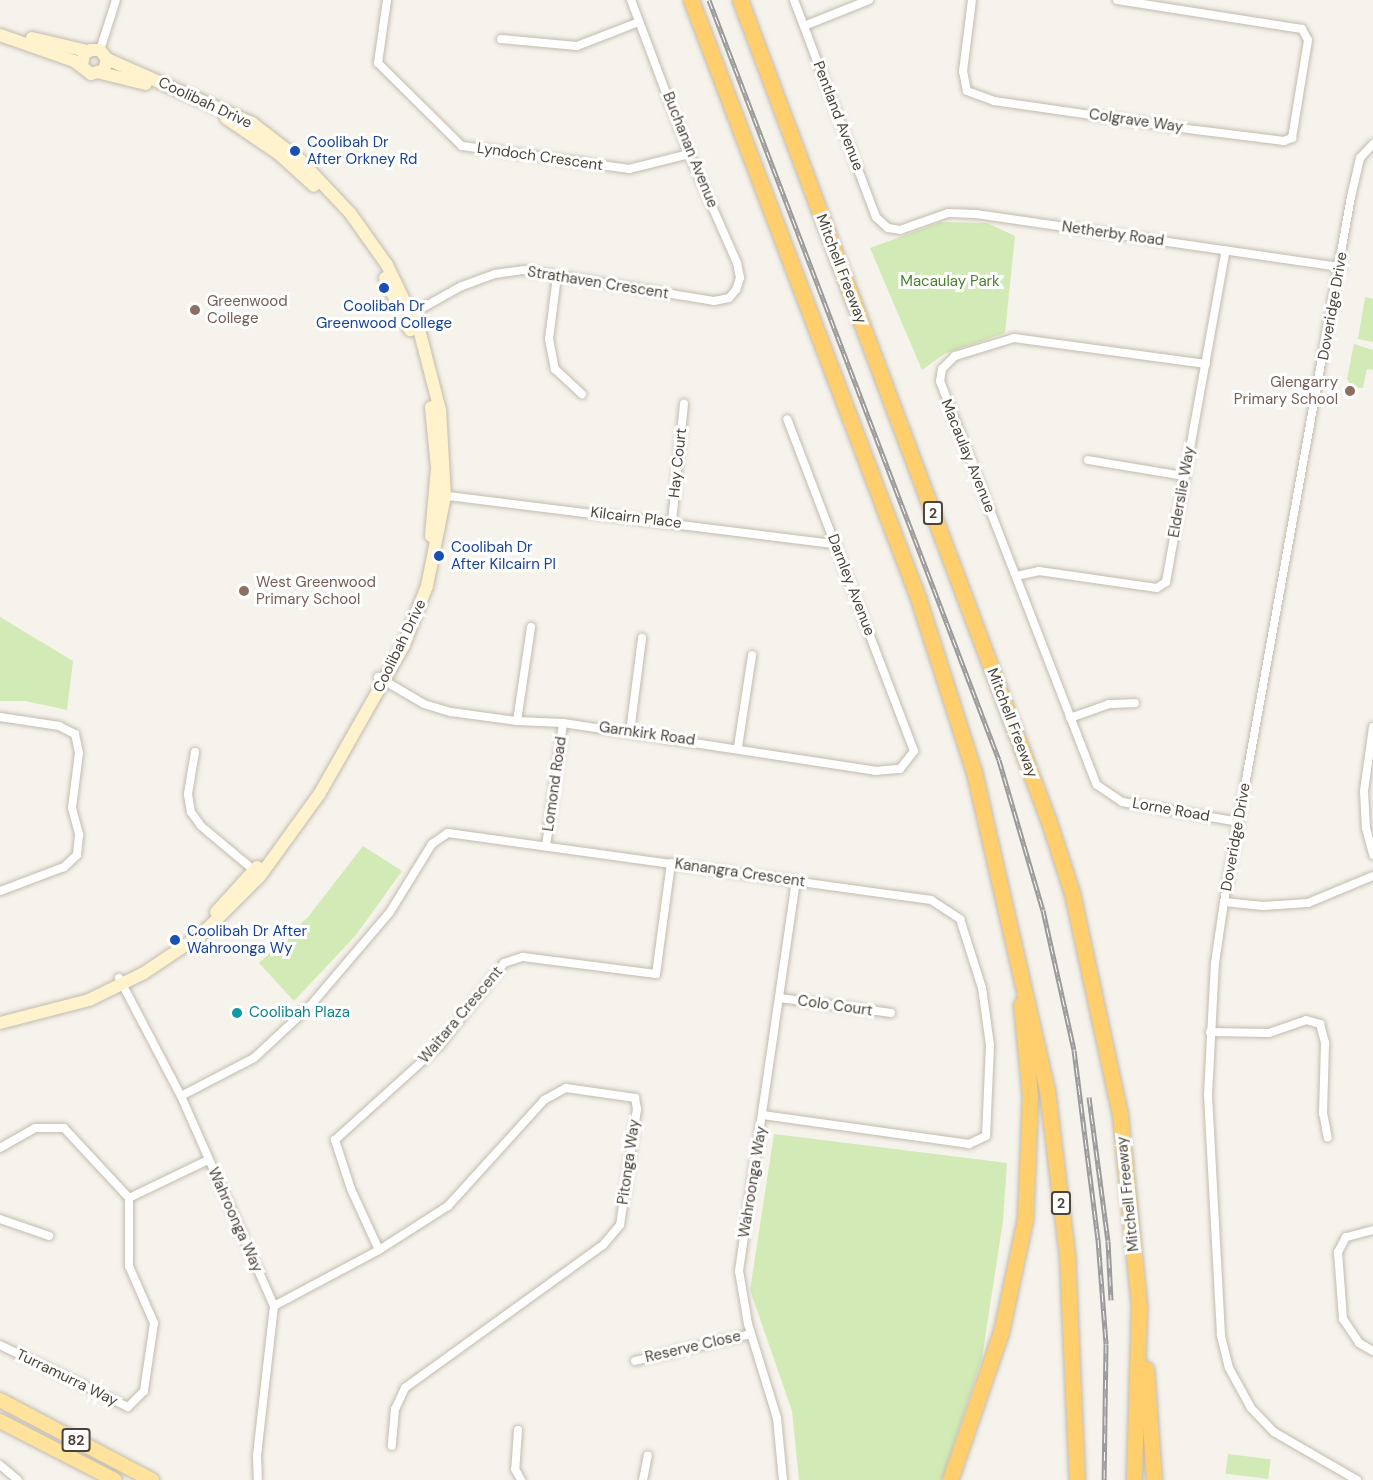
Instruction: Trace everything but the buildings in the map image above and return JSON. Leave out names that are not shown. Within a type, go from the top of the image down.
[{"type":"highway","name":"2","points":[[691,0],[918,598],[974,772],[1041,1052],[1055,1148],[1067,1255],[1077,1480]]},
{"type":"highway","name":"Mitchell Freeway","points":[[740,0],[1049,822],[1072,892],[1120,1115],[1139,1307],[1134,1480]]},
{"type":"highway","points":[[950,1480],[1001,1332],[1025,1219],[1030,1096],[1011,930]]},
{"type":"highway","points":[[1139,1307],[1154,1438],[1154,1480]]},
{"type":"main road","name":"Coolibah Drive","points":[[0,1023],[61,1009],[121,981],[199,926],[257,874],[381,679],[416,594],[441,495],[433,413],[409,316],[375,245],[356,220],[285,148],[213,103],[98,53],[1,32]]},
{"type":"main road","name":"Coolibah Drive","points":[[1,32],[82,65],[89,73],[101,72],[152,86],[209,109],[279,154],[326,197],[360,239],[409,316]]},
{"type":"main road","points":[[82,65],[98,53],[101,72]]},
{"type":"main road","name":"Coolibah Drive","points":[[0,1016],[65,1000],[121,981]]},
{"type":"main road","name":"82","points":[[0,1400],[152,1480]]},
{"type":"main road","name":"82","points":[[0,1421],[115,1480]]},
{"type":"street","points":[[98,53],[116,0]]},
{"type":"street","name":"Lyndoch Crescent","points":[[387,0],[378,63],[462,146],[629,169],[689,154]]},
{"type":"street","name":"Buchanan Avenue","points":[[631,0],[689,154],[737,263],[740,278],[729,298]]},
{"type":"street","name":"Pentland Avenue","points":[[794,0],[876,217],[888,228]]},
{"type":"street","points":[[804,26],[869,0]]},
{"type":"street","name":"Colgrave Way","points":[[972,0],[963,71],[967,91],[994,100],[1284,141],[1293,138],[1307,33],[1302,29],[1166,3]]},
{"type":"street","points":[[1118,0],[1166,3]]},
{"type":"street","points":[[501,39],[577,46],[639,22]]},
{"type":"street","name":"Doveridge Drive","points":[[1357,1480],[1293,1446],[1266,1425],[1239,1389],[1226,1357],[1213,1210],[1208,1095],[1210,1032],[1224,902],[1298,475],[1341,267],[1356,175],[1360,158],[1373,144]]},
{"type":"street","name":"Netherby Road","points":[[888,228],[900,230],[937,216],[962,213],[1341,267]]},
{"type":"street","name":"Elderslie Way","points":[[1016,576],[1039,571],[1161,586],[1167,579],[1226,250]]},
{"type":"street","name":"Strathaven Crescent","points":[[409,316],[462,286],[495,274],[522,270],[714,302],[729,298]]},
{"type":"street","points":[[557,276],[549,339],[555,369],[582,394]]},
{"type":"street","name":"Macaulay Avenue","points":[[1105,794],[1094,780],[941,387],[946,364],[955,356],[997,340],[1014,338],[1206,364]]},
{"type":"street","name":"Hay Court","points":[[672,522],[684,404]]},
{"type":"street","name":"Darnley Avenue","points":[[787,419],[914,751]]},
{"type":"street","points":[[1088,460],[1184,477]]},
{"type":"street","name":"Kilcairn Place","points":[[441,495],[835,544]]},
{"type":"street","points":[[517,722],[531,627]]},
{"type":"street","points":[[630,732],[642,638]]},
{"type":"street","points":[[738,747],[752,655]]},
{"type":"street","name":"Garnkirk Road","points":[[381,679],[437,709],[517,722],[563,723],[738,747],[875,771],[900,769],[914,751]]},
{"type":"street","points":[[1070,718],[1109,704],[1135,703]]},
{"type":"street","points":[[0,717],[59,726],[75,734],[79,753],[72,808],[79,836],[77,855],[64,867],[0,891]]},
{"type":"street","name":"Lomond Road","points":[[546,846],[563,723]]},
{"type":"street","points":[[1373,726],[1364,791],[1366,828],[1373,855]]},
{"type":"street","points":[[195,752],[188,794],[191,812],[201,826],[257,874]]},
{"type":"street","name":"Lorne Road","points":[[1105,794],[1122,802],[1239,822]]},
{"type":"street","name":"Kanangra Crescent","points":[[181,1096],[254,1058],[310,1006],[390,912],[432,844],[447,833],[931,900],[960,918],[982,988],[990,1045],[986,1136],[969,1144],[764,1115]]},
{"type":"street","name":"Waitara Crescent","points":[[379,1250],[351,1189],[335,1140],[439,1046],[504,963],[523,957],[656,974],[671,863]]},
{"type":"street","points":[[1224,902],[1263,906],[1308,903],[1373,876]]},
{"type":"street","name":"Wahroonga Way","points":[[783,1480],[777,1418],[740,1292],[739,1270],[764,1115],[796,881]]},
{"type":"street","name":"Wahroonga Way","points":[[121,981],[181,1096],[274,1306]]},
{"type":"street","name":"Colo Court","points":[[780,998],[891,1013]]},
{"type":"street","points":[[1210,1032],[1269,1033],[1306,1020],[1320,1024],[1325,1043],[1323,1113],[1328,1138]]},
{"type":"street","name":"Pitonga Way","points":[[274,1306],[379,1250],[448,1206],[544,1100],[566,1088],[635,1098],[637,1109],[620,1225],[603,1245],[405,1388],[394,1409],[392,1446]]},
{"type":"street","points":[[0,1148],[35,1128],[64,1128],[129,1198],[208,1160]]},
{"type":"street","name":"Turramurra Way","points":[[0,1345],[128,1407],[144,1390],[153,1323],[129,1266],[129,1198]]},
{"type":"street","points":[[0,1219],[49,1236]]},
{"type":"street","points":[[1373,1230],[1346,1238],[1340,1242],[1338,1252],[1343,1319],[1353,1336],[1373,1351]]},
{"type":"street","points":[[258,1480],[257,1456],[274,1306]]},
{"type":"street","name":"Reserve Close","points":[[636,1361],[751,1334]]},
{"type":"street","points":[[518,1430],[515,1468],[520,1480]]},
{"type":"street","points":[[643,1480],[648,1455]]},
{"type":"street","points":[[0,1465],[16,1476]]},
{"type":"green space","name":"Macaulay Park","points":[[941,222],[987,223],[1015,236],[1005,333],[944,354],[922,370],[870,248]]},
{"type":"green space","points":[[1365,297],[1373,299],[1373,342],[1358,339]]},
{"type":"green space","points":[[1354,344],[1373,350],[1373,370],[1367,369],[1363,388],[1352,387],[1347,379]]},
{"type":"green space","points":[[0,617],[73,661],[67,710],[25,701],[0,701]]},
{"type":"green space","points":[[363,846],[402,871],[356,935],[294,1001],[259,963],[308,917]]},
{"type":"green space","points":[[774,1134],[1007,1163],[1003,1221],[982,1358],[942,1480],[799,1480],[792,1411],[750,1290]]},
{"type":"green space","points":[[1228,1454],[1271,1459],[1268,1479],[1226,1474]]},
{"type":"railway","points":[[709,0],[999,760],[1043,910],[1074,1050],[1098,1239],[1106,1344],[1104,1480]]},
{"type":"railway","points":[[1089,1097],[1108,1241],[1111,1300]]},
{"type":"place","name":"Coolibah Dr After Orkney Rd","points":[[295,151]]},
{"type":"place","name":"Coolibah Dr Greenwood College","points":[[384,288]]},
{"type":"place","name":"Greenwood College","points":[[195,310]]},
{"type":"place","name":"Glengarry Primary School","points":[[1350,391]]},
{"type":"place","name":"Coolibah Dr After Kilcairn Pl","points":[[439,556]]},
{"type":"place","name":"West Greenwood Primary School","points":[[244,591]]},
{"type":"place","name":"Coolibah Dr After Wahroonga Wy","points":[[175,940]]},
{"type":"place","name":"Coolibah Plaza","points":[[237,1013]]}]
